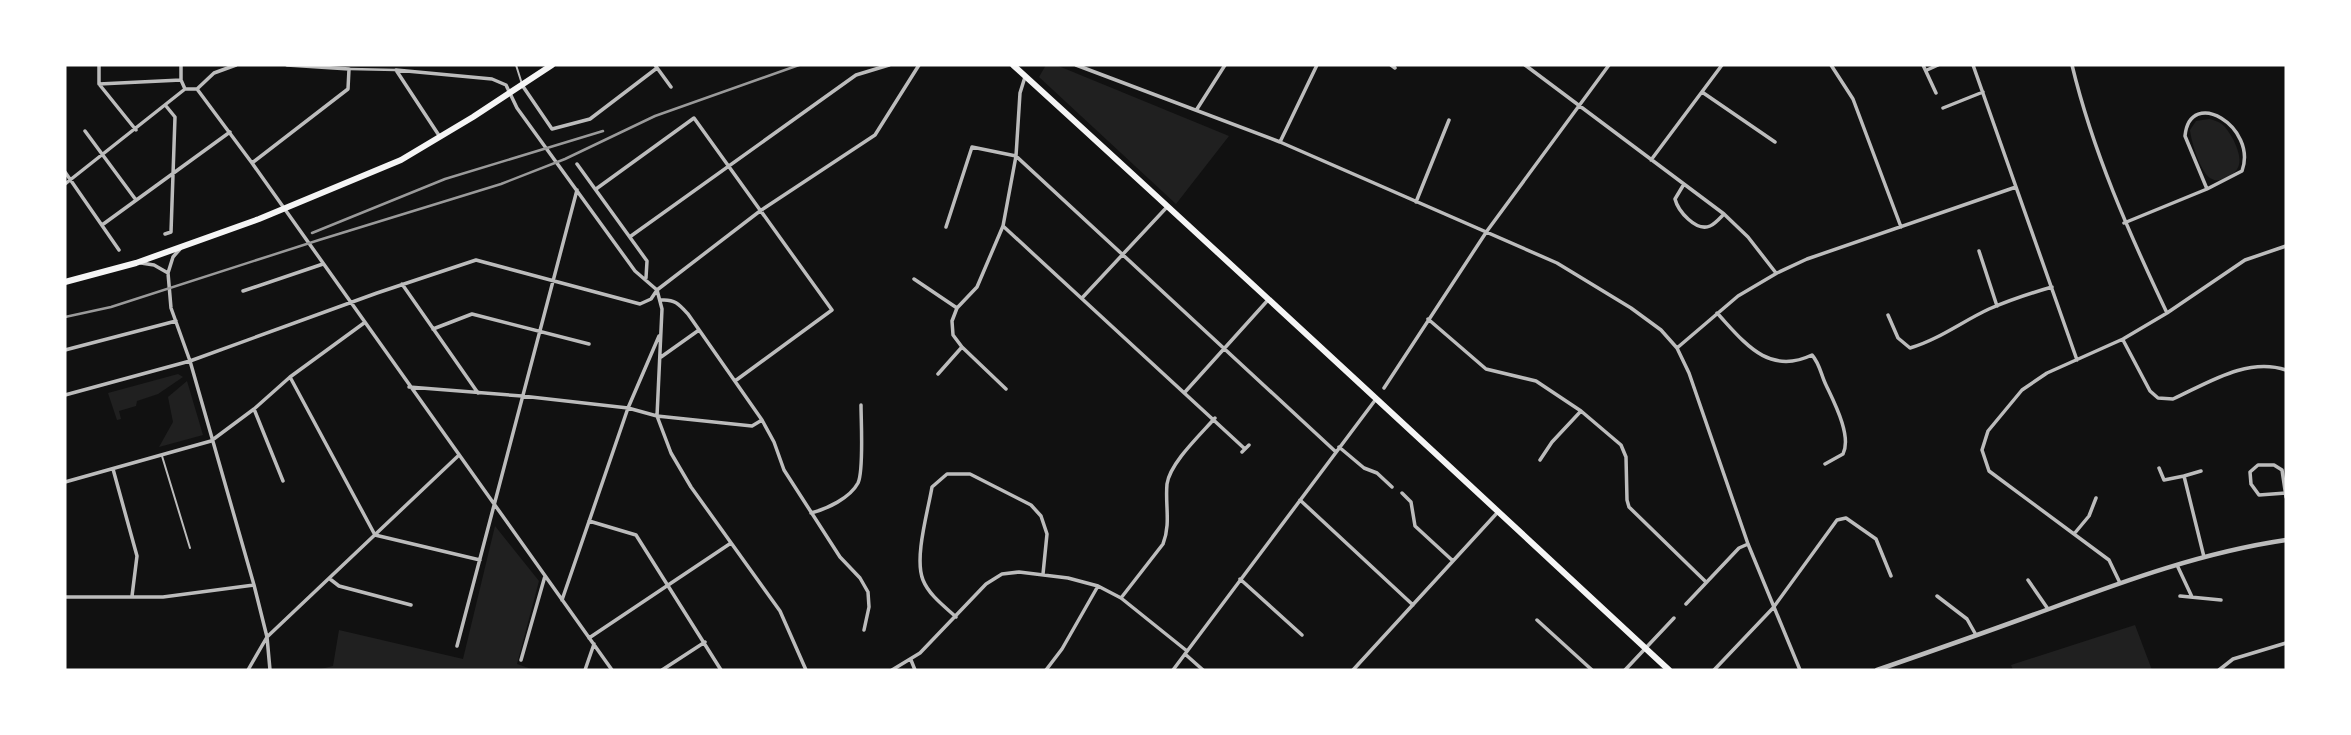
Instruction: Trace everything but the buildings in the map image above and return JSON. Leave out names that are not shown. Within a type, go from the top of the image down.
[{"type":"highway","points":[[65,282],[136,263],[182,247],[401,160],[552,65]]},
{"type":"highway","points":[[1016,66],[1025,78],[1269,298],[1497,513],[1669,670]]},
{"type":"street","points":[[99,65],[99,84],[136,130]]},
{"type":"street","points":[[181,65],[181,79],[185,89]]},
{"type":"street","points":[[65,184],[185,89],[197,89],[214,73],[236,65]]},
{"type":"street","points":[[288,65],[396,70],[492,79],[506,85],[517,108],[635,271],[657,290],[662,309],[657,416],[671,453],[691,487],[780,611],[806,670]]},
{"type":"street","points":[[631,236],[856,75],[888,65]]},
{"type":"street","points":[[65,395],[190,361],[476,260],[552,278],[640,304],[652,299],[657,290],[760,211],[875,135],[919,65]]},
{"type":"street","points":[[1076,65],[1280,142],[1557,262],[1619,300],[1661,330],[1677,348],[1693,383],[1748,544],[1800,670]]},
{"type":"street","points":[[1197,109],[1225,65]]},
{"type":"street","points":[[1280,142],[1317,65]]},
{"type":"street","points":[[1525,65],[1724,214],[1748,237],[1777,273]]},
{"type":"street","points":[[1384,388],[1487,231],[1609,65]]},
{"type":"street","points":[[1651,160],[1723,65]]},
{"type":"street","points":[[1831,65],[1853,99],[1900,227]]},
{"type":"street","points":[[1923,65],[1936,93]]},
{"type":"street","points":[[1926,70],[1938,65]]},
{"type":"street","points":[[1973,65],[2077,360]]},
{"type":"street","points":[[2072,65],[2088,123],[2124,223],[2167,313]]},
{"type":"street","points":[[522,85],[552,129],[590,119],[656,66],[671,87]]},
{"type":"street","points":[[252,163],[348,89],[348,67]]},
{"type":"street","points":[[396,70],[440,137]]},
{"type":"street","points":[[1006,389],[962,347],[953,335],[952,321],[957,309],[977,287],[1003,226],[1016,156],[1020,93],[1025,78]]},
{"type":"street","points":[[99,84],[181,79]]},
{"type":"street","points":[[197,89],[612,670]]},
{"type":"street","points":[[1702,92],[1775,142]]},
{"type":"street","points":[[1943,108],[1983,92]]},
{"type":"street","points":[[165,234],[171,232],[175,117],[166,106]]},
{"type":"street","points":[[2124,223],[2207,189],[2235,177],[2242,171],[2245,156],[2229,121],[2214,114],[2202,114],[2192,119],[2185,136],[2207,189]]},
{"type":"street","points":[[596,189],[694,118],[832,310],[735,381]]},
{"type":"street","points":[[1416,202],[1449,120]]},
{"type":"street","points":[[85,131],[136,200]]},
{"type":"street","points":[[102,225],[230,132]]},
{"type":"street","points":[[946,227],[972,148],[1016,156],[1336,452]]},
{"type":"street","points":[[577,164],[648,261],[646,278]]},
{"type":"street","points":[[65,172],[119,250]]},
{"type":"street","points":[[1684,184],[1675,199],[1677,207],[1692,222],[1704,227],[1712,225],[1724,214]]},
{"type":"street","points":[[1677,348],[1738,296],[1777,273],[1807,259],[2016,187]]},
{"type":"street","points":[[457,646],[577,190]]},
{"type":"street","points":[[1082,298],[1167,207]]},
{"type":"street","points":[[1003,226],[1245,449]]},
{"type":"street","points":[[2120,583],[2109,560],[1989,471],[1982,450],[1988,431],[2022,390],[2047,373],[2123,340],[2245,260],[2286,246]]},
{"type":"street","points":[[182,247],[173,257],[168,272],[171,308],[190,361],[254,585],[267,637],[270,670]]},
{"type":"street","points":[[1979,251],[1997,306]]},
{"type":"street","points":[[136,263],[154,265],[168,272]]},
{"type":"street","points":[[243,291],[323,264]]},
{"type":"street","points":[[914,279],[957,309]]},
{"type":"street","points":[[402,284],[478,393]]},
{"type":"street","points":[[1888,315],[1898,338],[1910,348],[1997,306],[2052,287]]},
{"type":"street","points":[[1185,392],[1269,298]]},
{"type":"street","points":[[660,301],[670,299],[677,302],[699,330],[774,442],[783,470],[840,557],[860,578],[868,592],[869,607],[863,630]]},
{"type":"street","points":[[1717,313],[1757,354],[1781,362],[1812,355],[1817,360],[1835,401],[1846,440],[1843,454],[1825,464]]},
{"type":"street","points":[[433,328],[472,314],[589,344]]},
{"type":"street","points":[[1428,319],[1486,369],[1536,381],[1581,411],[1621,445],[1629,507],[1706,582]]},
{"type":"street","points":[[65,350],[176,321]]},
{"type":"street","points":[[65,482],[211,441],[254,409],[290,377],[364,323]]},
{"type":"street","points":[[660,358],[699,330]]},
{"type":"street","points":[[562,600],[628,408],[660,332]]},
{"type":"street","points":[[2123,340],[2150,391],[2165,400],[2248,367],[2265,365],[2286,369]]},
{"type":"street","points":[[938,373],[962,347]]},
{"type":"street","points":[[290,377],[375,535],[480,560]]},
{"type":"street","points":[[410,387],[628,408],[657,416],[752,426],[761,422]]},
{"type":"street","points":[[1173,670],[1376,399]]},
{"type":"street","points":[[811,513],[832,504],[858,484],[861,405]]},
{"type":"street","points":[[254,409],[283,481]]},
{"type":"street","points":[[1540,460],[1552,442],[1581,411]]},
{"type":"street","points":[[1121,598],[1163,544],[1167,534],[1167,482],[1171,471],[1214,418]]},
{"type":"street","points":[[1339,447],[1364,468],[1377,473],[1392,487]]},
{"type":"street","points":[[248,670],[267,637],[458,456]]},
{"type":"street","points":[[2274,464],[2282,470],[2286,495],[2259,495],[2251,484],[2250,472],[2258,465],[2274,464]]},
{"type":"street","points":[[113,468],[137,556],[132,596]]},
{"type":"street","points":[[2160,468],[2164,481],[2201,471]]},
{"type":"street","points":[[956,617],[932,596],[922,579],[920,560],[932,487],[947,474],[970,474],[1031,505],[1041,516],[1047,534],[1043,574]]},
{"type":"street","points":[[2184,476],[2204,557]]},
{"type":"street","points":[[1402,493],[1411,502],[1415,526],[1454,561]]},
{"type":"street","points":[[2074,534],[2089,516],[2096,498]]},
{"type":"street","points":[[1300,500],[1413,605]]},
{"type":"street","points":[[1353,670],[1497,513]]},
{"type":"street","points":[[1714,670],[1773,608],[1837,520],[1846,518],[1876,539],[1891,576]]},
{"type":"street","points":[[589,521],[636,536],[721,670]]},
{"type":"street","points":[[1877,670],[2120,583],[2204,557],[2286,540]]},
{"type":"street","points":[[589,638],[731,543]]},
{"type":"street","points":[[1686,604],[1739,548],[1748,544]]},
{"type":"street","points":[[2177,565],[2192,597]]},
{"type":"street","points":[[892,670],[911,660],[986,584],[1002,574],[1019,572],[1043,574],[1098,586],[1121,598],[1203,670]]},
{"type":"street","points":[[521,660],[545,576]]},
{"type":"street","points":[[329,579],[339,586],[411,605]]},
{"type":"street","points":[[1240,579],[1302,635]]},
{"type":"street","points":[[2028,580],[2048,609]]},
{"type":"street","points":[[65,597],[163,597],[254,585]]},
{"type":"street","points":[[1046,670],[1062,649],[1098,586]]},
{"type":"street","points":[[1937,596],[1967,619],[1976,635]]},
{"type":"street","points":[[2180,596],[2221,600]]},
{"type":"street","points":[[1625,670],[1674,618]]},
{"type":"street","points":[[1537,620],[1592,670]]},
{"type":"street","points":[[662,670],[705,642]]},
{"type":"street","points":[[2219,670],[2233,659],[2286,643]]},
{"type":"street","points":[[585,670],[594,644]]},
{"type":"street","points":[[911,660],[915,670]]},
{"type":"lane","points":[[516,65],[522,85]]},
{"type":"lane","points":[[162,455],[190,548]]},
{"type":"shaded area","points":[[1046,65],[1056,65],[1229,136],[1176,204],[1039,77]]},
{"type":"shaded area","points":[[2209,119],[2226,128],[2239,155],[2237,169],[2228,177],[2218,180],[2208,176],[2200,165],[2190,130],[2196,121]]},
{"type":"shaded area","points":[[178,374],[183,377],[158,394],[137,401],[136,406],[119,411],[121,419],[117,420],[108,393]]},
{"type":"shaded area","points":[[187,381],[203,435],[159,447],[173,422],[168,397]]},
{"type":"shaded area","points":[[495,526],[539,581],[517,664],[534,670],[317,670],[333,666],[339,630],[463,659]]},
{"type":"shaded area","points":[[2135,625],[2152,670],[2013,670],[2011,665]]},
{"type":"railway","points":[[65,317],[111,307],[501,184],[565,159],[655,116],[799,65]]},
{"type":"railway","points":[[312,233],[445,179],[603,131]]}]
